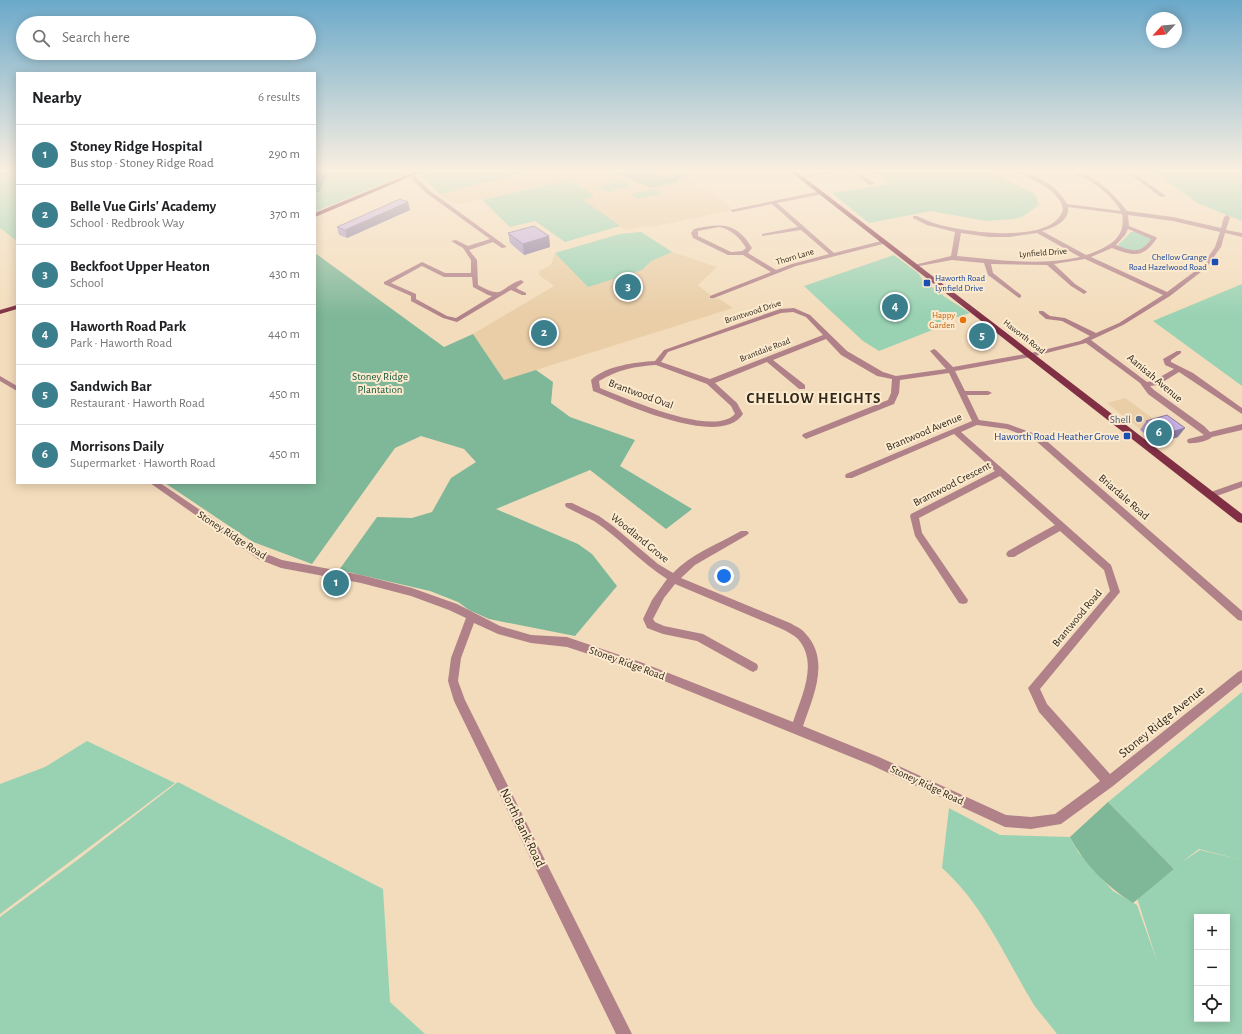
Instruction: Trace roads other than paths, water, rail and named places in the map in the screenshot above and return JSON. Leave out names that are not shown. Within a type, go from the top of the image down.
[{"type":"main road","name":"Haworth Road","points":[[857,220],[1242,519]]},
{"type":"main road","points":[[0,312],[16,307]]},
{"type":"street","points":[[466,220],[504,247]]},
{"type":"street","points":[[793,220],[833,255]]},
{"type":"street","points":[[922,220],[938,227],[958,231],[1001,235],[1037,231],[1052,227],[1061,220]]},
{"type":"street","points":[[1112,246],[1135,253],[1140,253],[1148,248],[1154,238],[1126,227],[1126,220]]},
{"type":"street","points":[[1178,220],[1242,236]]},
{"type":"street","name":"Brantwood Drive","points":[[657,363],[666,351],[780,311],[794,310],[808,316],[844,353],[880,374],[896,378],[951,370],[1031,355],[1096,336],[1122,324],[1168,295],[1204,267],[1218,247],[1226,220]]},
{"type":"street","points":[[744,253],[749,248],[746,242],[730,227],[723,225],[710,227],[696,230],[694,233],[696,237],[722,251],[730,254],[744,253],[774,272]]},
{"type":"street","name":"Lynfield Drive","points":[[916,266],[954,258],[1022,264],[1085,257],[1112,246],[1121,237],[1126,227]]},
{"type":"street","points":[[764,235],[801,228]]},
{"type":"street","points":[[954,258],[958,231]]},
{"type":"street","points":[[1037,231],[1085,257],[1168,295]]},
{"type":"street","points":[[454,241],[467,248],[493,240]]},
{"type":"street","name":"Thorn Lane","points":[[712,297],[794,265],[885,242]]},
{"type":"street","points":[[467,248],[465,249],[465,252],[474,260],[476,286],[490,294],[499,295]]},
{"type":"street","points":[[987,262],[990,274],[1019,296]]},
{"type":"street","points":[[1048,262],[1072,285],[1084,292]]},
{"type":"street","points":[[474,275],[444,275],[422,264],[386,283],[414,296],[412,300],[445,317],[457,320],[521,282]]},
{"type":"street","points":[[511,288],[524,294]]},
{"type":"street","points":[[1041,312],[1048,318],[1063,319],[1096,336]]},
{"type":"street","name":"Brantdale Road","points":[[710,382],[827,336]]},
{"type":"street","name":"Aanisah Avenue","points":[[1086,340],[1113,357],[1146,384],[1151,392],[1201,428],[1208,435]]},
{"type":"street","name":"Brantwood Avenue","points":[[849,476],[976,422],[951,370],[934,351]]},
{"type":"street","points":[[1179,352],[1168,359],[1168,363],[1190,375],[1242,412]]},
{"type":"street","points":[[768,358],[802,386]]},
{"type":"street","name":"Brantwood Oval","points":[[657,363],[710,382],[734,406],[739,414],[731,422],[709,424],[678,420],[596,389],[594,380],[605,374],[634,364],[657,363]]},
{"type":"street","points":[[1146,384],[1155,383],[1179,369]]},
{"type":"street","points":[[0,378],[16,388]]},
{"type":"street","points":[[806,436],[891,402],[895,393],[896,378]]},
{"type":"street","points":[[962,393],[988,393]]},
{"type":"street","name":"Briardale Road","points":[[976,422],[1008,428],[1038,438],[1242,617]]},
{"type":"street","points":[[1191,441],[1208,437],[1208,435],[1242,427]]},
{"type":"street","name":"Brantwood Road","points":[[955,431],[1108,568],[1115,592],[1034,688],[1043,708],[1109,782]]},
{"type":"street","name":"Brantwood Crescent","points":[[963,600],[918,534],[914,516],[1001,472]]},
{"type":"street","name":"Stoney Ridge Road","points":[[155,484],[261,556],[281,564],[361,579],[412,592],[453,607],[471,618],[498,630],[531,639],[567,642],[639,666],[875,761],[1005,821],[1031,823],[1058,820],[1099,790]]},
{"type":"street","points":[[1211,495],[1242,484]]},
{"type":"street","name":"Woodland Grove","points":[[569,505],[596,518],[610,528],[655,567],[674,580],[786,626],[802,635],[813,652],[815,669],[796,730]]},
{"type":"street","points":[[1010,554],[1061,526]]},
{"type":"street","points":[[744,533],[691,563],[674,580],[653,608],[648,619],[651,624],[663,630],[699,637],[753,667]]},
{"type":"street","name":"North Bank Road","points":[[471,618],[456,658],[453,681],[460,701],[624,1034]]},
{"type":"street","name":"Stoney Ridge Avenue","points":[[1099,790],[1242,675]]},
{"type":"place","name":"Chellow Grange Road Hazelwood Road","points":[[1215,262]]},
{"type":"place","name":"Haworth Road Lynfield Drive","points":[[927,283]]},
{"type":"place","name":"Beckfoot Upper Heaton","points":[[628,287]]},
{"type":"place","name":"Haworth Road Park","points":[[895,307]]},
{"type":"place","name":"Happy Garden","points":[[963,320]]},
{"type":"place","name":"Belle Vue Girls' Academy","points":[[544,333]]},
{"type":"place","name":"Sandwich Bar","points":[[982,336]]},
{"type":"place","name":"Shell","points":[[1139,419]]},
{"type":"place","name":"Morrisons Daily","points":[[1159,433]]},
{"type":"place","name":"Haworth Road Heather Grove","points":[[1127,436]]},
{"type":"place","name":"Stoney Ridge Hospital","points":[[336,583]]},
{"type":"district","name":"CHELLOW HEIGHTS","points":[[814,398]]},
{"type":"park label","name":"Stoney Ridge Plantation","points":[[380,382]]}]
